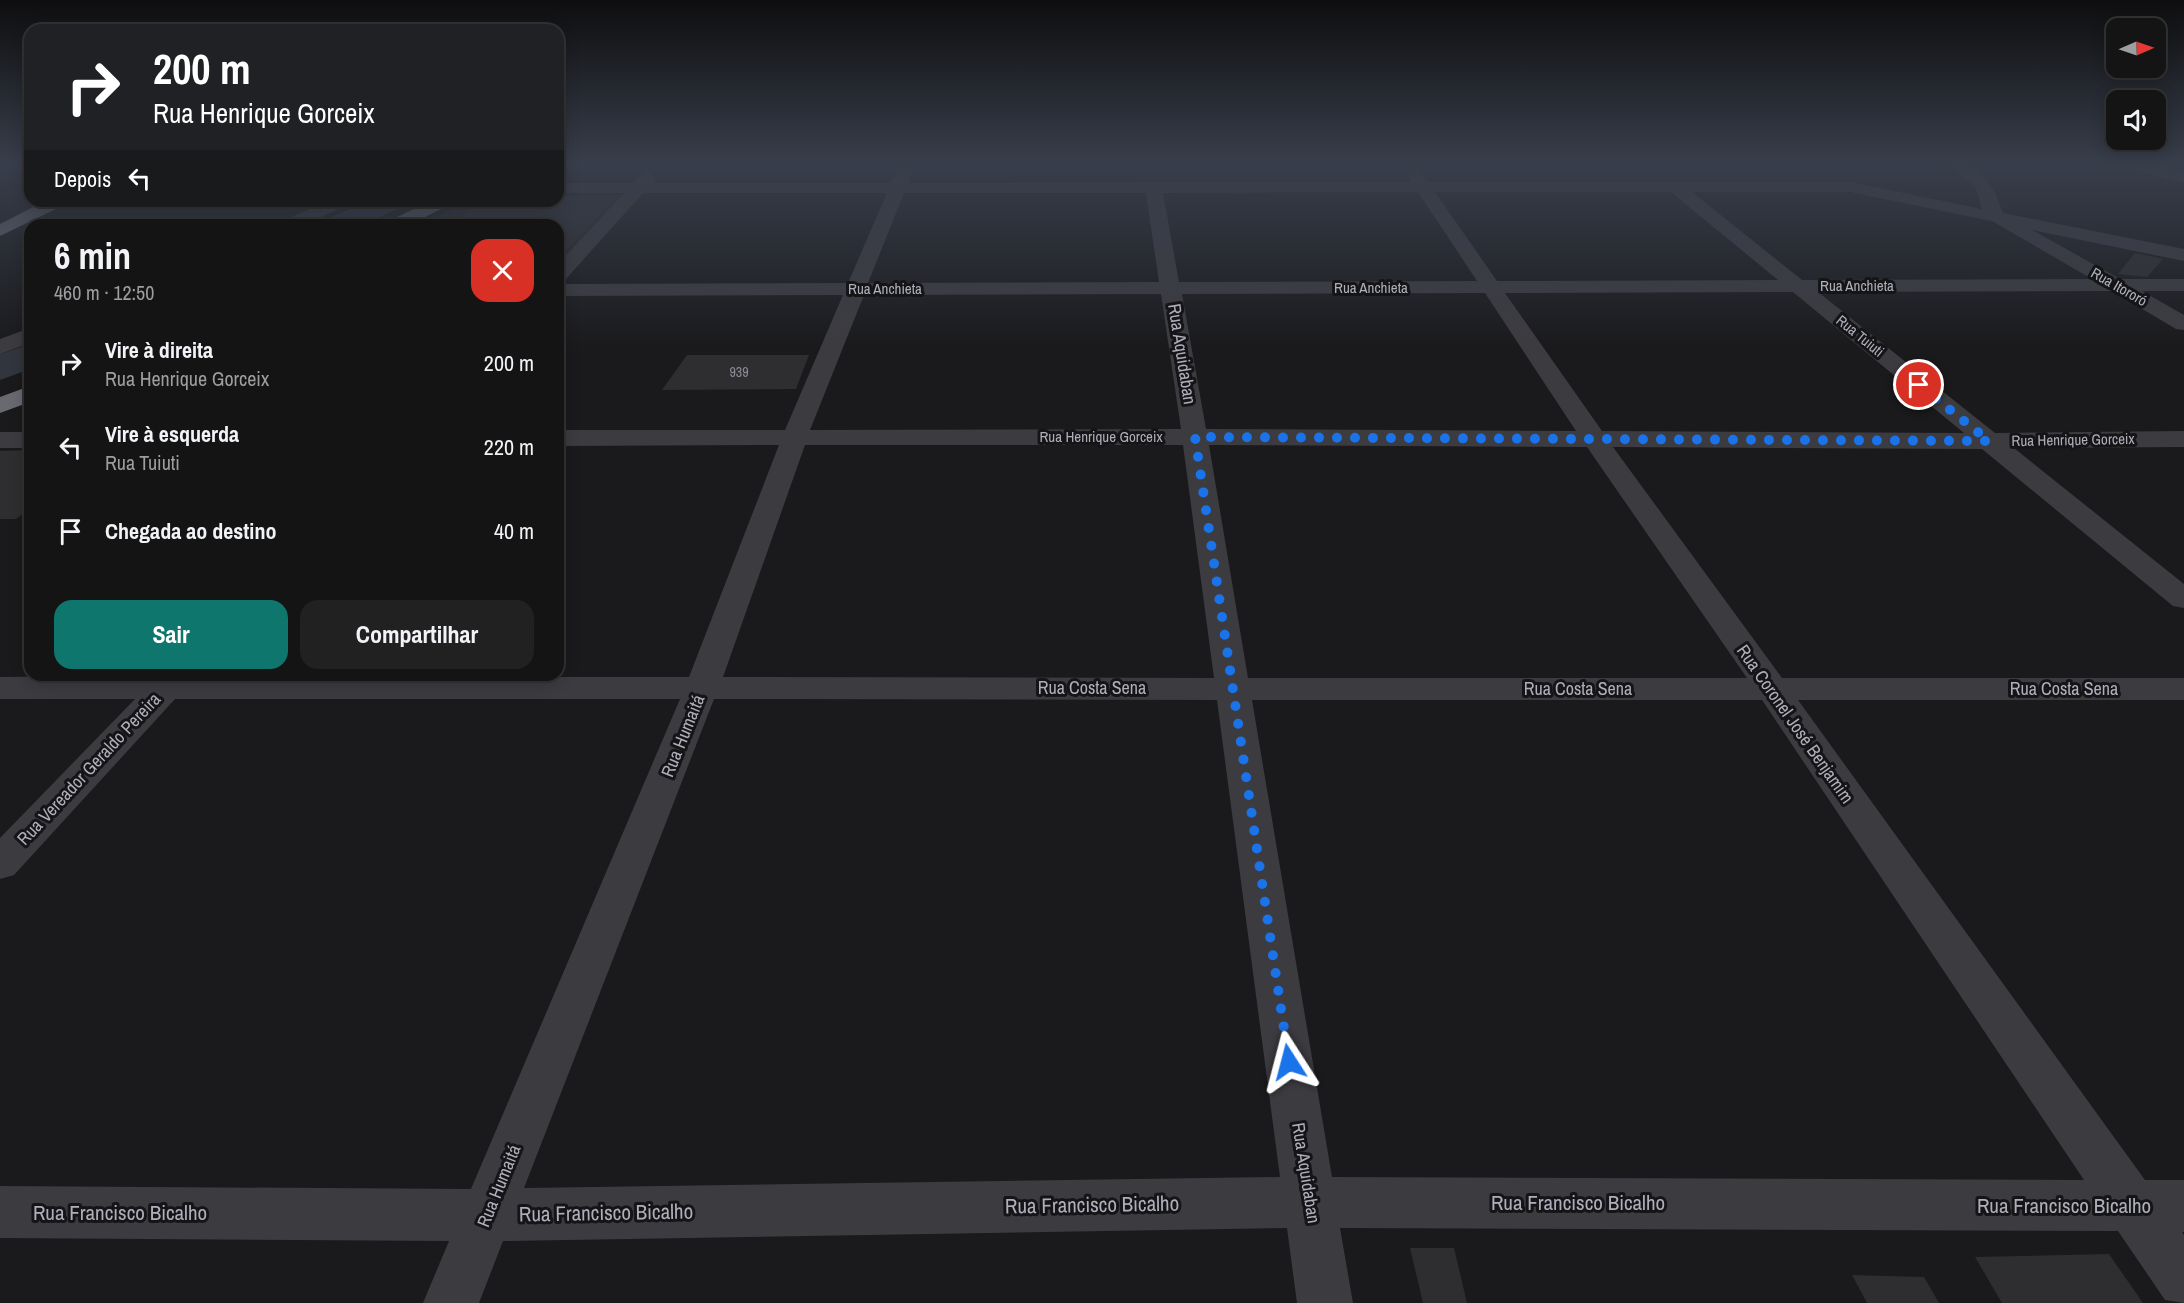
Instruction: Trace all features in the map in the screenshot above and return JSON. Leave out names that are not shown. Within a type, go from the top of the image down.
[{"type":"highway","points":[[0,406],[24,396]]},
{"type":"street","points":[[564,269],[604,226]]},
{"type":"street","name":"Rua Humaitá","points":[[451,1303],[702,687],[794,439],[883,226]]},
{"type":"street","name":"Rua Aquidaban","points":[[1161,226],[1195,437],[1325,1303]]},
{"type":"street","name":"Rua Coronel José Benjamim","points":[[1449,226],[1594,439],[1772,689],[2184,1281]]},
{"type":"street","name":"Rua Tuiuti","points":[[1724,226],[2184,599]]},
{"type":"street","name":"Rua Itororó","points":[[2012,226],[2184,324]]},
{"type":"street","points":[[2047,226],[2184,255]]},
{"type":"street","name":"Rua Anchieta","points":[[564,290],[2184,285]]},
{"type":"street","points":[[0,347],[24,337]]},
{"type":"street","name":"Rua Henrique Gorceix","points":[[564,438],[1195,437],[1989,441],[2184,439]]},
{"type":"street","points":[[0,440],[24,440]]},
{"type":"street","name":"Rua Costa Sena","points":[[0,688],[173,681],[702,687],[2184,690]]},
{"type":"street","name":"Rua Vereador Geraldo Pereira","points":[[0,864],[173,681]]},
{"type":"street","name":"Rua Francisco Bicalho","points":[[0,1212],[487,1215],[1310,1202],[2184,1206]]},
{"type":"shaded area","points":[[564,226],[599,226],[564,264]]},
{"type":"building","points":[[564,226],[590,226],[564,253]]},
{"type":"building","points":[[2135,253],[2163,259],[2147,277],[2118,274]]},
{"type":"building","points":[[687,355],[809,355],[796,389],[662,390]]},
{"type":"building","points":[[24,450],[24,513],[16,519],[0,519],[0,451]]},
{"type":"building","points":[[1410,1248],[1454,1248],[1467,1303],[1423,1303]]},
{"type":"building","points":[[2109,1254],[2143,1303],[2002,1303],[1975,1257]]},
{"type":"building","points":[[1852,1275],[1924,1277],[1939,1303],[1867,1303]]},
{"type":"waterway","points":[[0,368],[24,358]]},
{"type":"route","points":[[1289,1062],[1195,437],[1989,441],[1919,385]]}]
